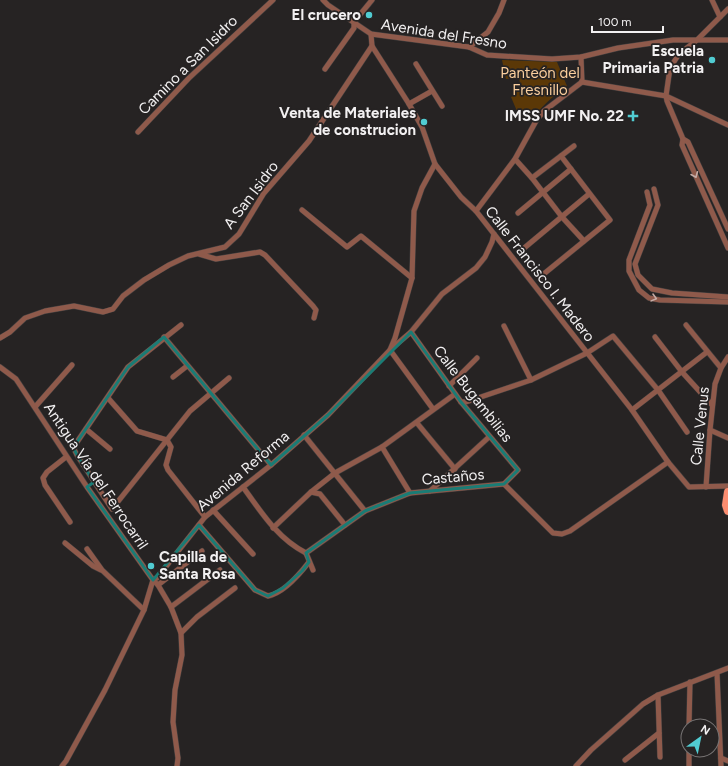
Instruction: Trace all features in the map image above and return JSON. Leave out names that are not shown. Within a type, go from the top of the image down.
[{"type":"main road","points":[[728,492],[726,505],[728,511]]},
{"type":"street","name":"Camino a San Isidro","points":[[138,132],[189,78],[273,0]]},
{"type":"street","points":[[323,0],[371,34]]},
{"type":"street","points":[[325,69],[354,28],[354,22],[372,0]]},
{"type":"street","points":[[469,47],[488,32],[499,13],[504,0]]},
{"type":"street","points":[[712,0],[720,17]]},
{"type":"street","points":[[728,9],[697,40],[679,54],[670,68],[666,96],[683,139],[682,145],[728,248]]},
{"type":"street","name":"Avenida del Fresno","points":[[371,34],[469,47],[487,55],[552,59],[581,58],[618,48],[673,40],[728,40]]},
{"type":"street","name":"Calle Francisco I. Madero","points":[[371,34],[372,46],[422,127],[436,164],[461,197],[476,211],[632,410],[668,462],[689,487],[728,486]]},
{"type":"street","name":"A San Isidro","points":[[0,338],[10,332],[25,318],[45,311],[74,306],[103,312],[113,309],[123,296],[144,280],[169,265],[188,256],[225,247],[239,234],[264,192],[309,141],[372,46]]},
{"type":"street","points":[[581,58],[582,82]]},
{"type":"street","points":[[416,64],[442,106]]},
{"type":"street","points":[[476,211],[515,159],[536,121],[544,111],[582,82],[666,96],[728,125]]},
{"type":"street","points":[[409,104],[432,91]]},
{"type":"street","points":[[683,139],[688,142],[728,229]]},
{"type":"street","points":[[532,178],[574,146]]},
{"type":"street","points":[[540,277],[610,220],[561,156]]},
{"type":"street","points":[[515,159],[532,178],[562,218],[584,241]]},
{"type":"street","points":[[433,409],[390,350],[395,338],[412,278],[414,211],[422,188],[436,164]]},
{"type":"street","name":"Calle Francisco I. Madero","points":[[518,212],[571,169]]},
{"type":"street","points":[[654,189],[658,205],[635,264],[638,275],[652,289],[672,293],[728,297]]},
{"type":"street","points":[[647,192],[650,205],[629,260],[629,271],[639,290],[649,298],[660,300],[728,302]]},
{"type":"street","points":[[523,249],[589,194]]},
{"type":"street","points":[[302,210],[347,247],[361,236],[412,278]]},
{"type":"street","name":"Avenida Reforma","points":[[62,766],[105,690],[144,610],[153,580],[157,578],[205,517],[271,465],[328,414],[390,350],[410,332],[442,294],[476,268],[485,257],[494,234]]},
{"type":"street","points":[[198,254],[216,259],[260,252],[265,255],[313,306],[316,310],[314,318]]},
{"type":"street","points":[[629,271],[637,269]]},
{"type":"street","points":[[180,325],[128,367],[74,449],[112,509],[190,411],[229,378]]},
{"type":"street","points":[[686,325],[707,352],[722,368]]},
{"type":"street","points":[[504,326],[530,380]]},
{"type":"street","name":"Calle Bugambilias","points":[[410,332],[461,402],[518,470],[504,484]]},
{"type":"street","points":[[461,402],[466,402],[530,380],[587,353],[613,336],[658,390],[687,432]]},
{"type":"street","points":[[164,337],[271,465]]},
{"type":"street","points":[[655,337],[682,372],[712,405]]},
{"type":"street","points":[[632,410],[707,352]]},
{"type":"street","name":"Calle Venus","points":[[706,487],[715,384],[728,357]]},
{"type":"street","points":[[450,386],[477,358]]},
{"type":"street","points":[[35,407],[72,365]]},
{"type":"street","points":[[173,377],[187,366]]},
{"type":"street","name":"Antigua Vía del Ferrocarril","points":[[0,367],[16,379],[66,457],[158,585],[171,607],[181,633],[182,655],[175,690],[173,722],[178,758],[176,766]]},
{"type":"street","points":[[273,528],[310,492],[335,473],[382,447],[455,394]]},
{"type":"street","points":[[108,398],[137,431],[167,440],[171,447],[166,465],[168,470],[205,517]]},
{"type":"street","points":[[417,422],[455,469]]},
{"type":"street","points":[[86,429],[110,449]]},
{"type":"street","points":[[710,430],[728,438]]},
{"type":"street","points":[[304,435],[365,511]]},
{"type":"street","points":[[430,491],[489,437]]},
{"type":"street","points":[[382,447],[410,493]]},
{"type":"street","points":[[66,457],[47,472],[43,478],[70,522]]},
{"type":"street","name":"Castaños","points":[[306,553],[365,511],[410,493],[504,484],[553,533],[562,534],[570,531],[668,462]]},
{"type":"street","points":[[87,487],[94,482]]},
{"type":"street","points":[[243,487],[273,528],[296,548],[306,553],[313,570]]},
{"type":"street","points":[[310,492],[320,494],[345,525]]},
{"type":"street","points":[[213,510],[253,554]]},
{"type":"street","points":[[199,525],[255,590],[268,596],[284,588],[309,562]]},
{"type":"street","points":[[65,543],[93,566],[102,570]]},
{"type":"street","points":[[87,549],[102,570],[144,610]]},
{"type":"street","points":[[158,585],[202,551]]},
{"type":"street","points":[[174,557],[182,566]]},
{"type":"street","points":[[171,607],[220,570]]},
{"type":"street","points":[[181,633],[197,617],[235,588]]},
{"type":"street","points":[[576,766],[591,750],[643,704],[658,695],[728,668]]},
{"type":"street","points":[[717,673],[721,766]]},
{"type":"street","points":[[689,718],[690,682]]},
{"type":"street","points":[[658,695],[660,757]]},
{"type":"street","points":[[625,760],[659,733]]},
{"type":"street","points":[[721,758],[728,761]]},
{"type":"highlighted area","points":[[411,332],[461,402],[518,470],[504,484],[410,493],[365,511],[306,553],[309,562],[302,571],[283,588],[268,596],[255,590],[199,525],[153,580],[87,487],[94,482],[74,449],[77,442],[128,367],[164,337],[271,465],[328,415]]},
{"type":"green space","name":"Panteón del Fresnillo","points":[[502,60],[557,62],[567,86],[547,102],[530,121],[526,111],[519,116],[511,97],[516,95],[514,91],[521,89],[519,78],[506,79]]},
{"type":"place","name":"El crucero","points":[[369,15]]},
{"type":"place","name":"Escuela Primaria Patria","points":[[712,60]]},
{"type":"place","name":"IMSS UMF No. 22","points":[[633,116]]},
{"type":"place","name":"Venta de Materiales de construcion","points":[[424,122]]},
{"type":"place","name":"Capilla de Santa Rosa","points":[[151,566]]}]
